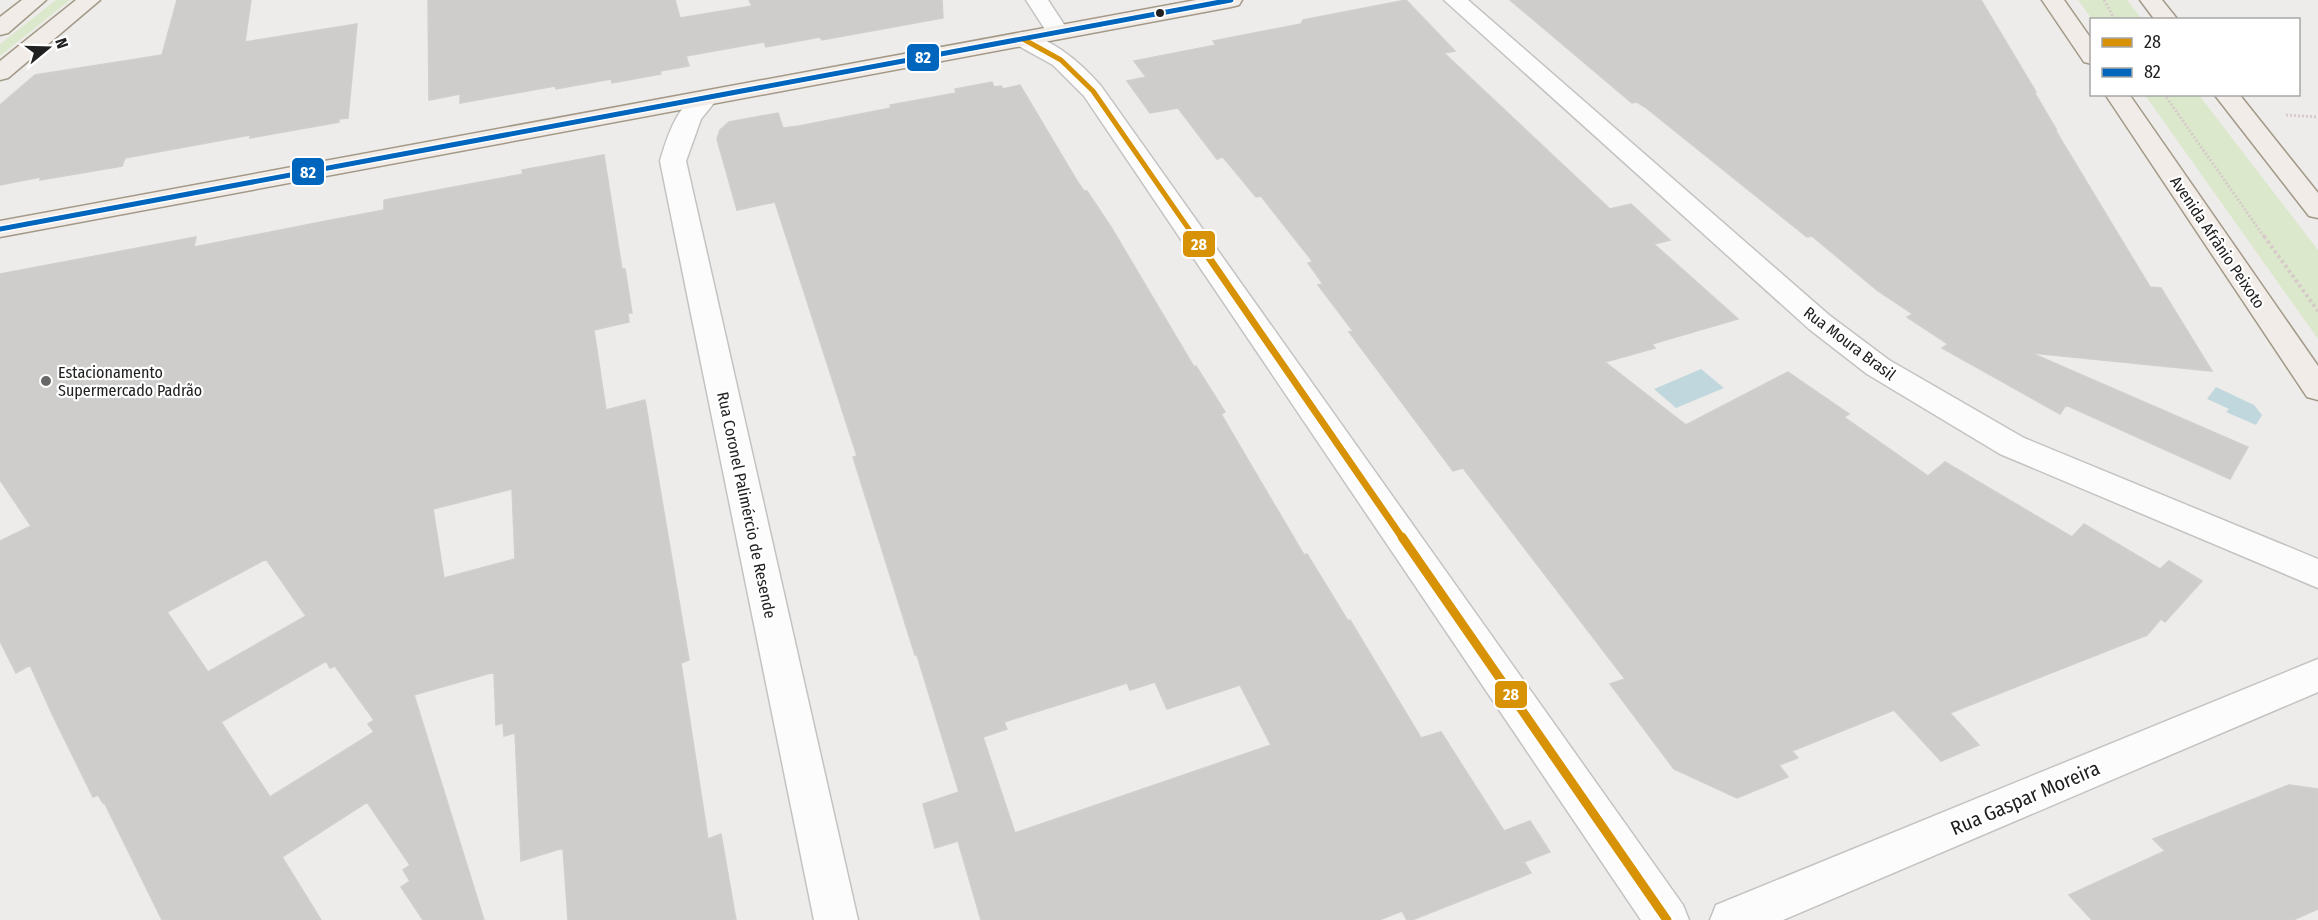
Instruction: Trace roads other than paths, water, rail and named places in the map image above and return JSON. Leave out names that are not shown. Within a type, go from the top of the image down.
[{"type":"main road","points":[[0,28],[35,0]]},
{"type":"main road","points":[[0,73],[88,0]]},
{"type":"main road","points":[[0,229],[1231,0]]},
{"type":"main road","points":[[2053,0],[2090,56]]},
{"type":"main road","points":[[2151,0],[2165,18]]},
{"type":"main road","name":"Avenida Afrânio Peixoto","points":[[2118,96],[2318,389]]},
{"type":"main road","points":[[2228,96],[2318,210]]},
{"type":"street","points":[[1037,0],[1058,32]]},
{"type":"street","name":"Rua Moura Brasil","points":[[1455,0],[1819,322],[1878,367],[2012,446],[2318,574]]},
{"type":"street","points":[[1023,39],[1041,47],[1074,69],[1093,92],[1667,920]]},
{"type":"street","name":"Rua Coronel Palimércio de Resende","points":[[706,98],[694,109],[681,130],[673,161],[836,920]]},
{"type":"street","name":"Rua Gaspar Moreira","points":[[1732,920],[2318,675]]},
{"type":"water","points":[[1701,369],[1724,388],[1676,408],[1654,389]]},
{"type":"water","points":[[2216,387],[2254,405],[2262,415],[2256,425],[2226,412],[2229,409],[2207,399]]},
{"type":"place","name":"Estacionamento Supermercado Padrão","points":[[46,381]]}]
